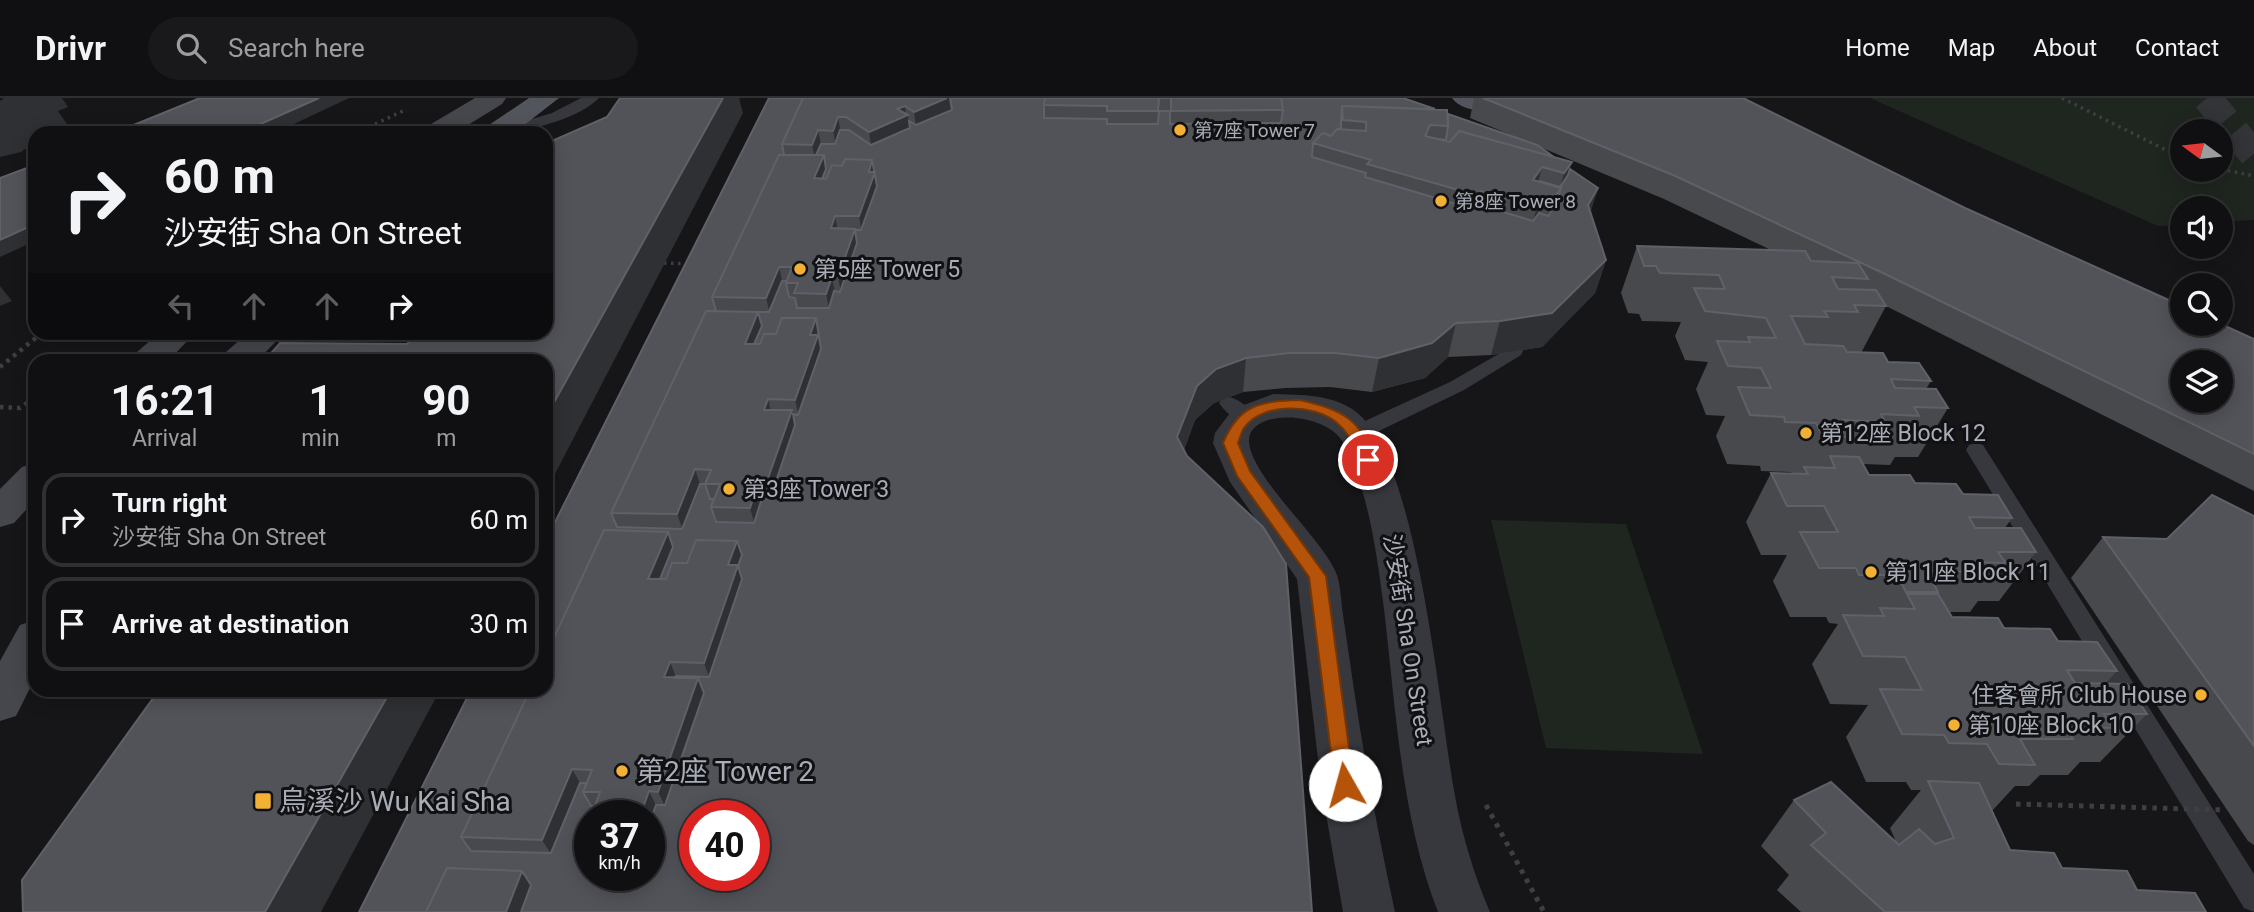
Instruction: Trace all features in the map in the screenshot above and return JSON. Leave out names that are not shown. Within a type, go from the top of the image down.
[{"type":"main road","points":[[447,126],[493,98]]},
{"type":"main road","points":[[508,126],[546,98]]},
{"type":"main road","points":[[156,354],[171,340]]},
{"type":"main road","points":[[245,354],[260,340]]},
{"type":"main road","points":[[0,513],[28,483]]},
{"type":"main road","points":[[0,703],[28,650]]},
{"type":"street","name":"沙安街 Sha On Street","points":[[1368,912],[1345,785],[1317,576],[1234,478],[1231,443],[1233,433],[1253,405],[1300,404],[1328,411],[1341,418],[1359,436],[1375,476],[1396,550],[1431,797],[1450,877],[1464,912]]},
{"type":"lane","points":[[523,126],[557,116],[592,98]]},
{"type":"lane","points":[[1359,436],[1374,425],[1457,386],[1514,351]]},
{"type":"lane","points":[[1976,450],[2254,899]]},
{"type":"path","points":[[2062,98],[2170,152]]},
{"type":"path","points":[[371,126],[404,111]]},
{"type":"path","points":[[2233,172],[2254,176]]},
{"type":"path","points":[[664,263],[699,264]]},
{"type":"path","points":[[0,367],[33,340]]},
{"type":"path","points":[[0,407],[20,408],[28,402]]},
{"type":"path","points":[[1480,794],[1544,912]]},
{"type":"path","points":[[2017,804],[2226,810]]},
{"type":"shaded area","points":[[1870,98],[2254,98],[2254,220],[2233,221],[2233,196],[2170,196],[2170,226],[2158,226]]},
{"type":"shaded area","points":[[1491,520],[1626,524],[1703,754],[1546,748]]},
{"type":"building","points":[[200,98],[319,98],[256,126],[131,126]]},
{"type":"building","points":[[620,98],[723,98],[553,404],[553,354],[270,354],[280,343],[407,344],[410,340],[553,340],[553,141],[607,117]]},
{"type":"building","points":[[769,98],[803,98],[782,144],[784,155],[779,155],[712,297],[716,311],[706,311],[611,513],[617,527],[682,529],[700,484],[705,484],[710,499],[714,499],[711,507],[716,522],[754,523],[762,498],[770,499],[795,425],[793,414],[798,415],[821,349],[816,318],[782,318],[776,334],[764,334],[760,344],[754,344],[762,326],[758,312],[769,312],[782,281],[786,281],[789,297],[795,298],[797,308],[829,308],[834,291],[840,292],[857,243],[855,230],[861,230],[877,186],[872,160],[845,159],[842,166],[832,165],[826,179],[822,179],[826,169],[824,155],[816,155],[821,144],[835,144],[840,130],[849,130],[871,145],[910,128],[909,121],[916,125],[952,110],[950,98],[1045,98],[1044,118],[1107,119],[1107,124],[1158,124],[1159,111],[1170,111],[1170,124],[1281,123],[1281,98],[1403,98],[1435,109],[1342,106],[1341,129],[1337,129],[1331,136],[1323,133],[1313,143],[1312,157],[1366,173],[1365,177],[1473,209],[1477,204],[1533,221],[1539,213],[1548,216],[1557,202],[1561,188],[1539,181],[1560,187],[1570,169],[1598,188],[1588,205],[1606,260],[1552,313],[1500,321],[1456,323],[1432,343],[1379,358],[1335,353],[1289,353],[1246,358],[1216,369],[1197,386],[1177,437],[1187,456],[1263,527],[1286,564],[1312,912],[521,912],[531,885],[522,871],[447,868],[426,912],[359,912],[467,697],[527,697],[461,837],[471,851],[551,853],[580,783],[587,783],[583,792],[588,800],[574,800],[574,891],[665,891],[665,805],[704,693],[698,678],[675,678],[709,677],[742,579],[738,566],[742,555],[737,541],[696,540],[687,563],[672,563],[666,579],[660,579],[673,547],[668,532],[604,530],[553,640],[553,526]]},
{"type":"building","points":[[803,98],[947,98],[914,112],[905,106],[897,109],[908,115],[869,132],[846,117],[838,117],[833,131],[818,130],[812,145],[782,144]]},
{"type":"building","points":[[1045,98],[1159,98],[1158,111],[1107,111],[1107,106],[1044,105]]},
{"type":"building","points":[[1171,98],[1281,98],[1283,110],[1171,111]]},
{"type":"building","points":[[1483,98],[1743,98],[1965,208],[2170,301],[2170,336],[2233,336],[2233,329],[2254,339],[2254,454],[1885,274],[1673,175]]},
{"type":"building","points":[[1342,106],[1447,110],[1448,126],[1430,125],[1425,136],[1450,142],[1459,131],[1572,162],[1564,173],[1542,167],[1533,180],[1561,188],[1551,202],[1542,200],[1537,207],[1481,191],[1476,195],[1367,164],[1371,160],[1313,143],[1323,133],[1331,136],[1337,129],[1366,131],[1366,122],[1343,120]]},
{"type":"building","points":[[1448,114],[1537,145],[1554,157],[1459,131],[1450,142],[1438,139],[1446,140]]},
{"type":"building","points":[[779,155],[824,155],[814,178],[826,179],[832,165],[842,166],[845,159],[872,160],[869,172],[875,172],[859,216],[835,216],[831,228],[855,229],[838,277],[832,277],[826,294],[794,293],[798,283],[786,283],[792,267],[779,267],[766,298],[712,297]]},
{"type":"building","points":[[28,168],[28,227],[0,240],[0,178]]},
{"type":"building","points":[[1637,246],[1805,251],[1811,261],[1858,263],[1868,279],[1832,277],[1838,289],[1876,290],[1886,306],[1854,305],[1858,312],[1824,311],[1828,317],[1791,316],[1805,344],[1843,346],[1847,352],[1883,353],[1888,362],[1919,363],[1931,381],[1891,379],[1895,388],[1936,389],[1948,408],[1914,407],[1919,416],[1881,414],[1885,422],[1843,420],[1852,437],[1823,436],[1816,423],[1785,422],[1784,417],[1750,415],[1738,387],[1771,388],[1761,368],[1728,366],[1717,341],[1750,342],[1748,337],[1776,338],[1766,318],[1705,311],[1694,288],[1725,289],[1719,275],[1660,273],[1656,266],[1644,266]]},
{"type":"building","points":[[706,311],[758,312],[745,344],[760,344],[764,334],[776,334],[782,318],[816,318],[810,335],[818,335],[795,400],[768,399],[764,410],[792,410],[766,484],[758,484],[750,508],[711,507],[720,484],[705,484],[711,470],[695,469],[677,514],[611,513]]},
{"type":"building","points":[[1830,456],[1859,457],[1869,475],[1910,475],[1915,483],[1956,484],[1963,494],[1998,495],[2012,518],[1969,517],[1975,528],[2021,528],[2036,552],[1998,552],[2006,563],[1963,562],[1970,572],[1927,571],[1938,592],[1906,592],[1897,575],[1859,575],[1856,568],[1819,568],[1800,532],[1838,532],[1824,506],[1787,506],[1771,473],[1808,474],[1804,467],[1835,468]]},
{"type":"building","points":[[2212,495],[2254,516],[2254,746],[2103,537],[2167,539]]},
{"type":"building","points":[[604,530],[668,532],[648,579],[666,579],[672,563],[687,563],[696,540],[737,541],[728,565],[738,565],[704,663],[670,662],[664,677],[698,678],[658,792],[649,791],[646,800],[597,800],[600,792],[583,792],[592,770],[572,769],[542,840],[461,837],[527,697],[553,697],[553,640]]},
{"type":"building","points":[[1907,594],[1938,594],[1952,617],[1998,618],[2004,628],[2050,629],[2058,641],[2097,642],[2117,671],[2067,670],[2075,683],[2127,684],[2147,714],[2104,714],[2113,728],[2066,727],[2073,739],[2020,739],[2035,765],[1999,764],[1987,744],[1949,743],[1944,735],[1902,734],[1880,689],[1922,690],[1905,657],[1863,656],[1843,615],[1884,616],[1880,608],[1915,609]]},
{"type":"building","name":"烏溪沙 Wu Kai Sha","points":[[154,697],[387,697],[265,912],[23,912],[22,880]]},
{"type":"building","points":[[1928,781],[1979,783],[2010,850],[2054,853],[2062,868],[2127,871],[2137,890],[2195,893],[2206,912],[1885,912],[1811,845],[1826,833],[1794,800],[1831,782],[1899,845],[1919,829],[1935,844],[1954,838]]},
{"type":"building","points":[[447,868],[522,871],[506,912],[426,912]]},
{"type":"tunnel","points":[[2207,98],[2254,155]]},
{"type":"place","name":"第7座 Tower 7","points":[[1180,130]]},
{"type":"place","name":"第8座 Tower 8","points":[[1441,201]]},
{"type":"place","name":"第5座 Tower 5","points":[[800,269]]},
{"type":"place","name":"第12座 Block 12","points":[[1806,433]]},
{"type":"place","name":"第3座 Tower 3","points":[[729,489]]},
{"type":"place","name":"第11座 Block 11","points":[[1871,572]]},
{"type":"place","name":"住客會所 Club House","points":[[2201,695]]},
{"type":"place","name":"第10座 Block 10","points":[[1954,725]]},
{"type":"place","name":"第2座 Tower 2","points":[[622,771]]},
{"type":"place","name":"烏溪沙 Wu Kai Sha","points":[[263,801]]},
{"type":"route","points":[[1345,785],[1317,576],[1243,472],[1231,443],[1238,424],[1246,417],[1273,405],[1300,404],[1328,411],[1351,426],[1359,436],[1368,460]]}]
